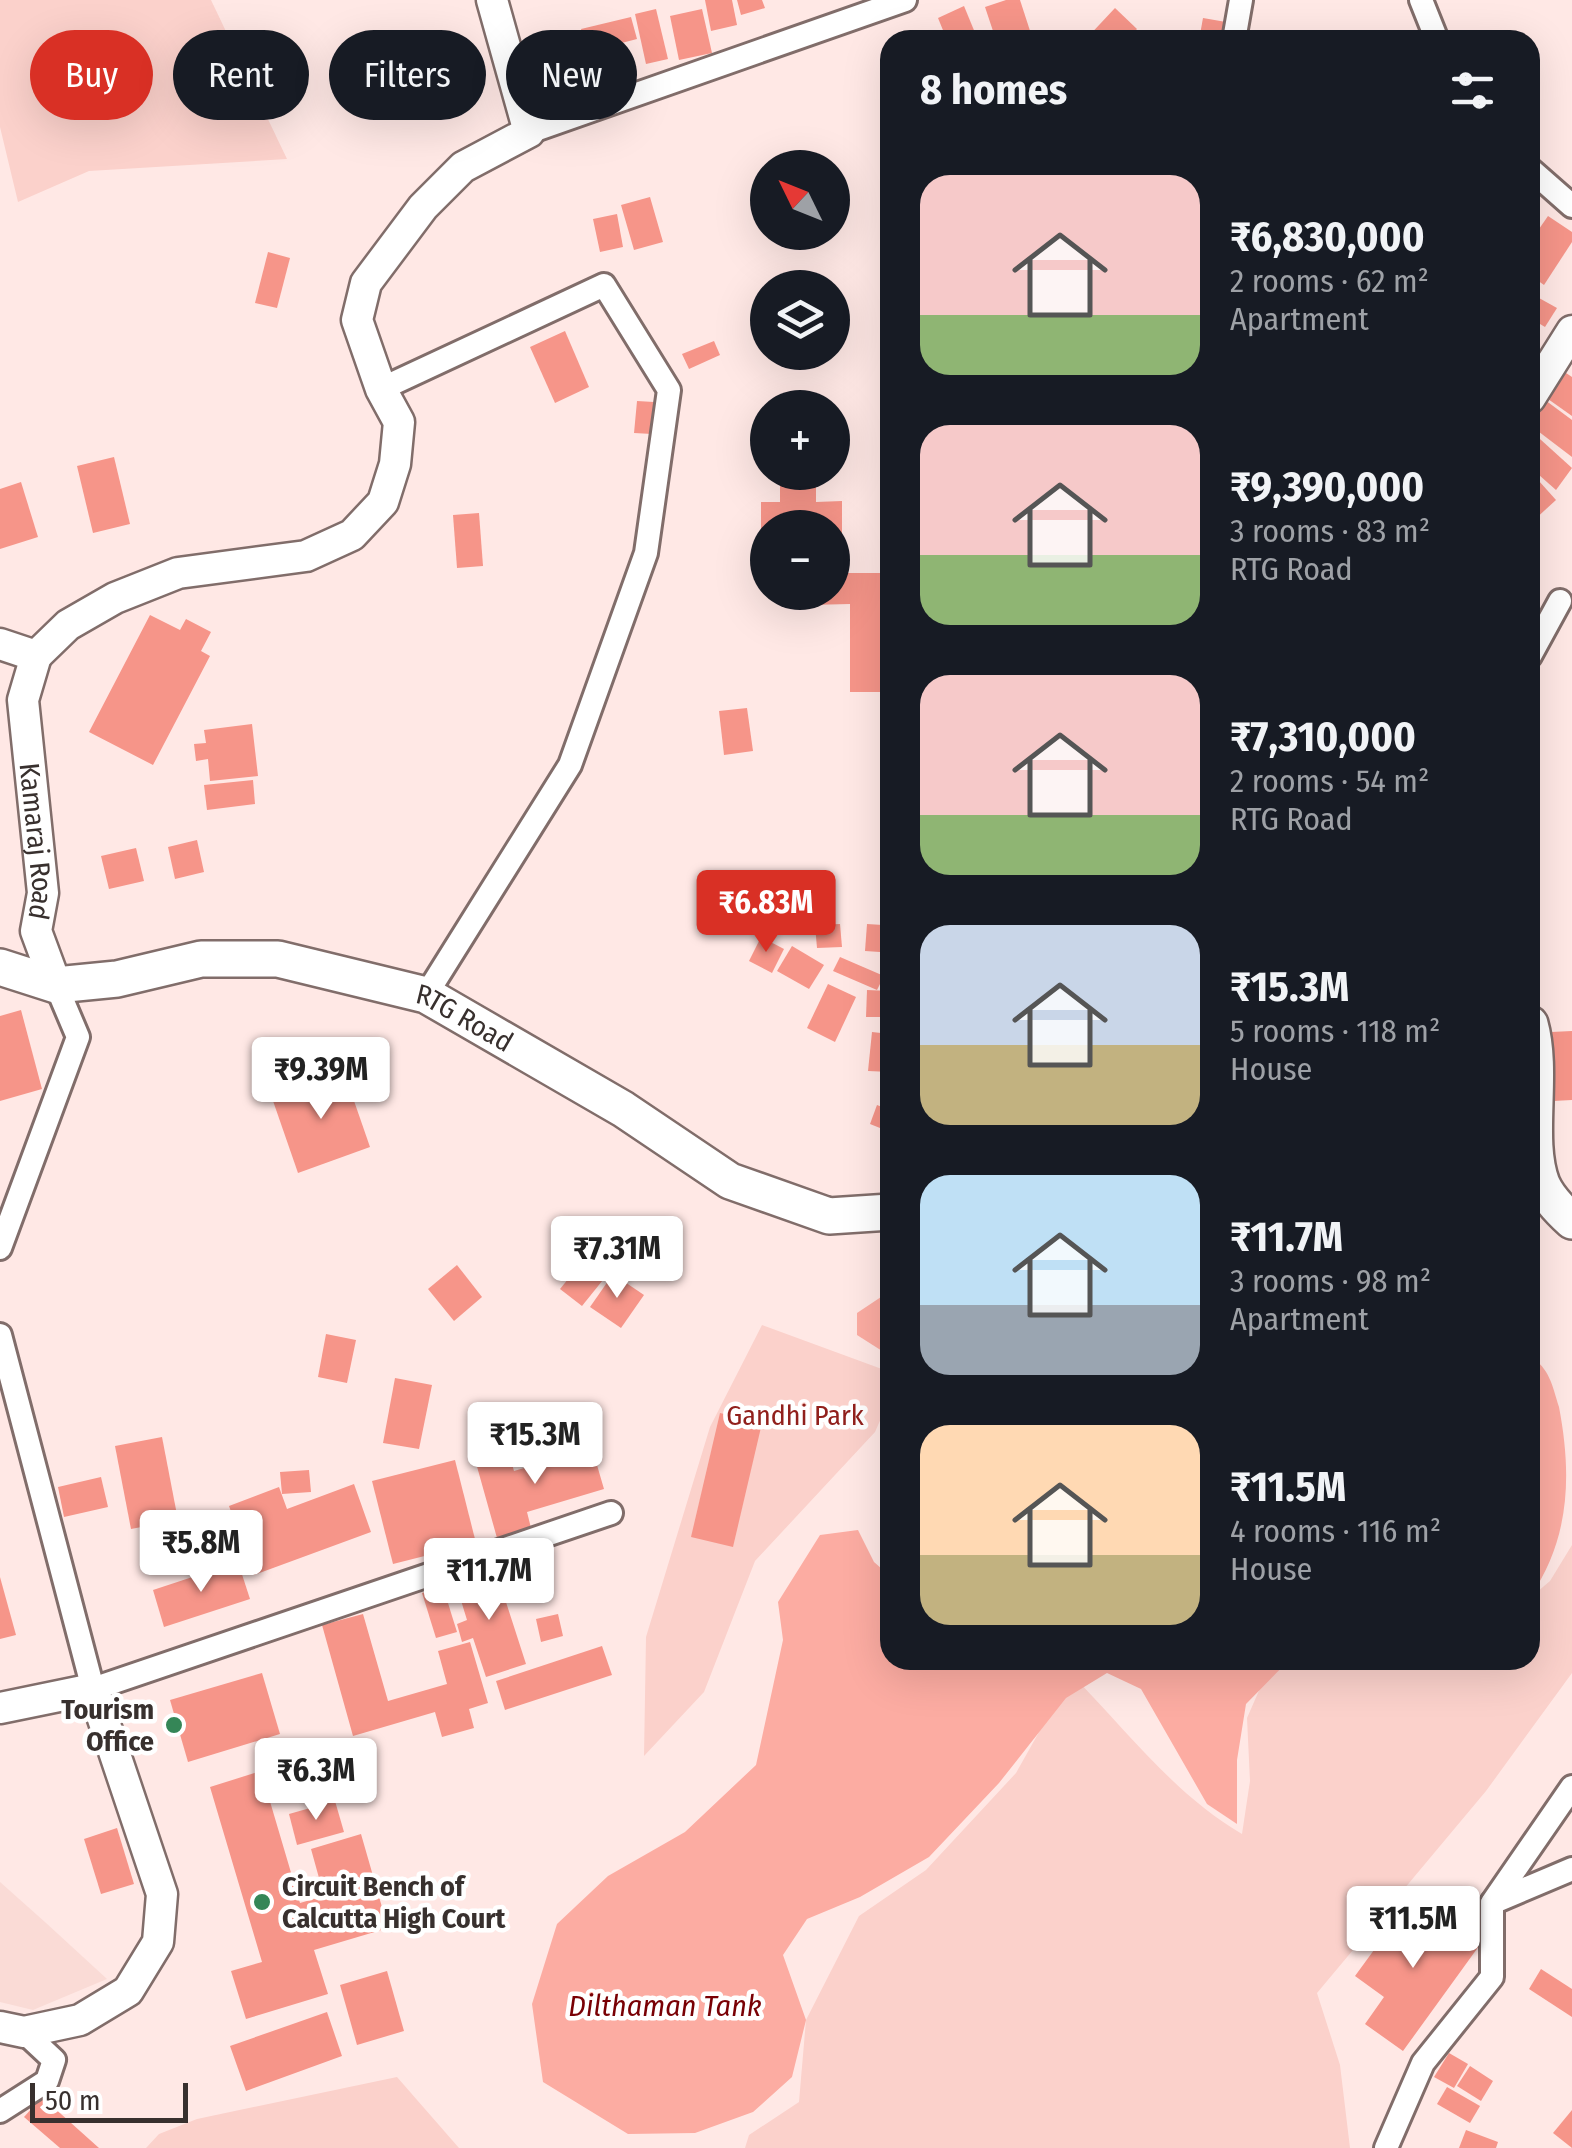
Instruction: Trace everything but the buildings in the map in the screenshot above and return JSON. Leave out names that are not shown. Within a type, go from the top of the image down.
[{"type":"main road","name":"RTG Road","points":[[0,967],[56,985],[118,978],[202,960],[278,960],[426,994],[623,1109],[730,1182],[829,1216],[880,1213]]},
{"type":"main road","points":[[1540,1170],[1542,1182],[1572,1221]]},
{"type":"street","points":[[492,0],[529,132]]},
{"type":"street","points":[[0,644],[36,656],[68,625],[115,598],[162,579],[178,573],[306,556],[352,535],[383,502],[395,464],[399,422],[381,389],[357,320],[366,283],[424,208],[463,167],[529,132],[905,0]]},
{"type":"street","points":[[1236,30],[1240,0]]},
{"type":"street","points":[[1422,0],[1433,30]]},
{"type":"street","points":[[1540,178],[1572,206]]},
{"type":"street","points":[[381,389],[604,285],[668,390],[646,553],[570,764],[426,994]]},
{"type":"street","points":[[1540,382],[1572,331]]},
{"type":"street","points":[[1540,638],[1560,601]]},
{"type":"street","name":"Kamaraj Road","points":[[0,1248],[78,1038],[36,932],[43,892],[22,700],[36,656]]},
{"type":"street","points":[[0,1335],[93,1689],[162,1894],[158,1942],[128,1991],[80,2020],[12,2030]]},
{"type":"street","points":[[0,1708],[93,1689],[612,1513]]},
{"type":"street","points":[[1386,2148],[1423,2064],[1492,1977],[1492,1903],[1572,1787]]},
{"type":"street","points":[[1492,1903],[1572,1869]]},
{"type":"street","points":[[0,2111],[47,2080],[54,2060],[12,2030]]},
{"type":"shaded area","points":[[0,1882],[107,1979],[33,2010],[0,2002]]},
{"type":"green space","points":[[0,0],[211,0],[225,30],[173,30],[173,120],[268,120],[287,159],[89,171],[18,202],[0,127]]},
{"type":"green space","name":"Gandhi Park","points":[[762,1325],[880,1368],[880,1421],[875,1432],[755,1561],[704,1692],[644,1756],[646,1637],[710,1427]]},
{"type":"green space","points":[[1572,1545],[1572,1673],[1486,1791],[1317,1993],[1340,2065],[1350,2148],[745,2148],[749,2135],[799,2102],[806,2020],[859,1916],[926,1870],[1016,1773],[1052,1709],[1078,1681],[1175,1783],[1242,1834],[1250,1781],[1247,1718],[1268,1670],[1540,1670],[1540,1590],[1550,1581]]},
{"type":"green space","points":[[397,2077],[459,2148],[146,2148],[159,2134],[197,2119]]},
{"type":"water","points":[[880,1298],[880,1350],[857,1335],[857,1313]]},
{"type":"water","points":[[1540,1365],[1559,1407],[1566,1457],[1560,1529],[1540,1580]]},
{"type":"water","name":"Dilthaman Tank","points":[[858,1530],[880,1567],[880,1670],[1279,1670],[1246,1704],[1237,1760],[1237,1824],[1207,1804],[1141,1689],[1107,1673],[1066,1698],[999,1783],[929,1857],[860,1897],[807,1919],[783,1955],[806,2020],[792,2077],[753,2112],[695,2133],[628,2134],[543,2082],[532,2004],[557,1924],[608,1876],[685,1832],[756,1765],[783,1640],[778,1602],[820,1535]]},
{"type":"place","name":"Tourism Office","points":[[174,1725]]},
{"type":"place","name":"Circuit Bench of Calcutta High Court","points":[[262,1902]]}]
